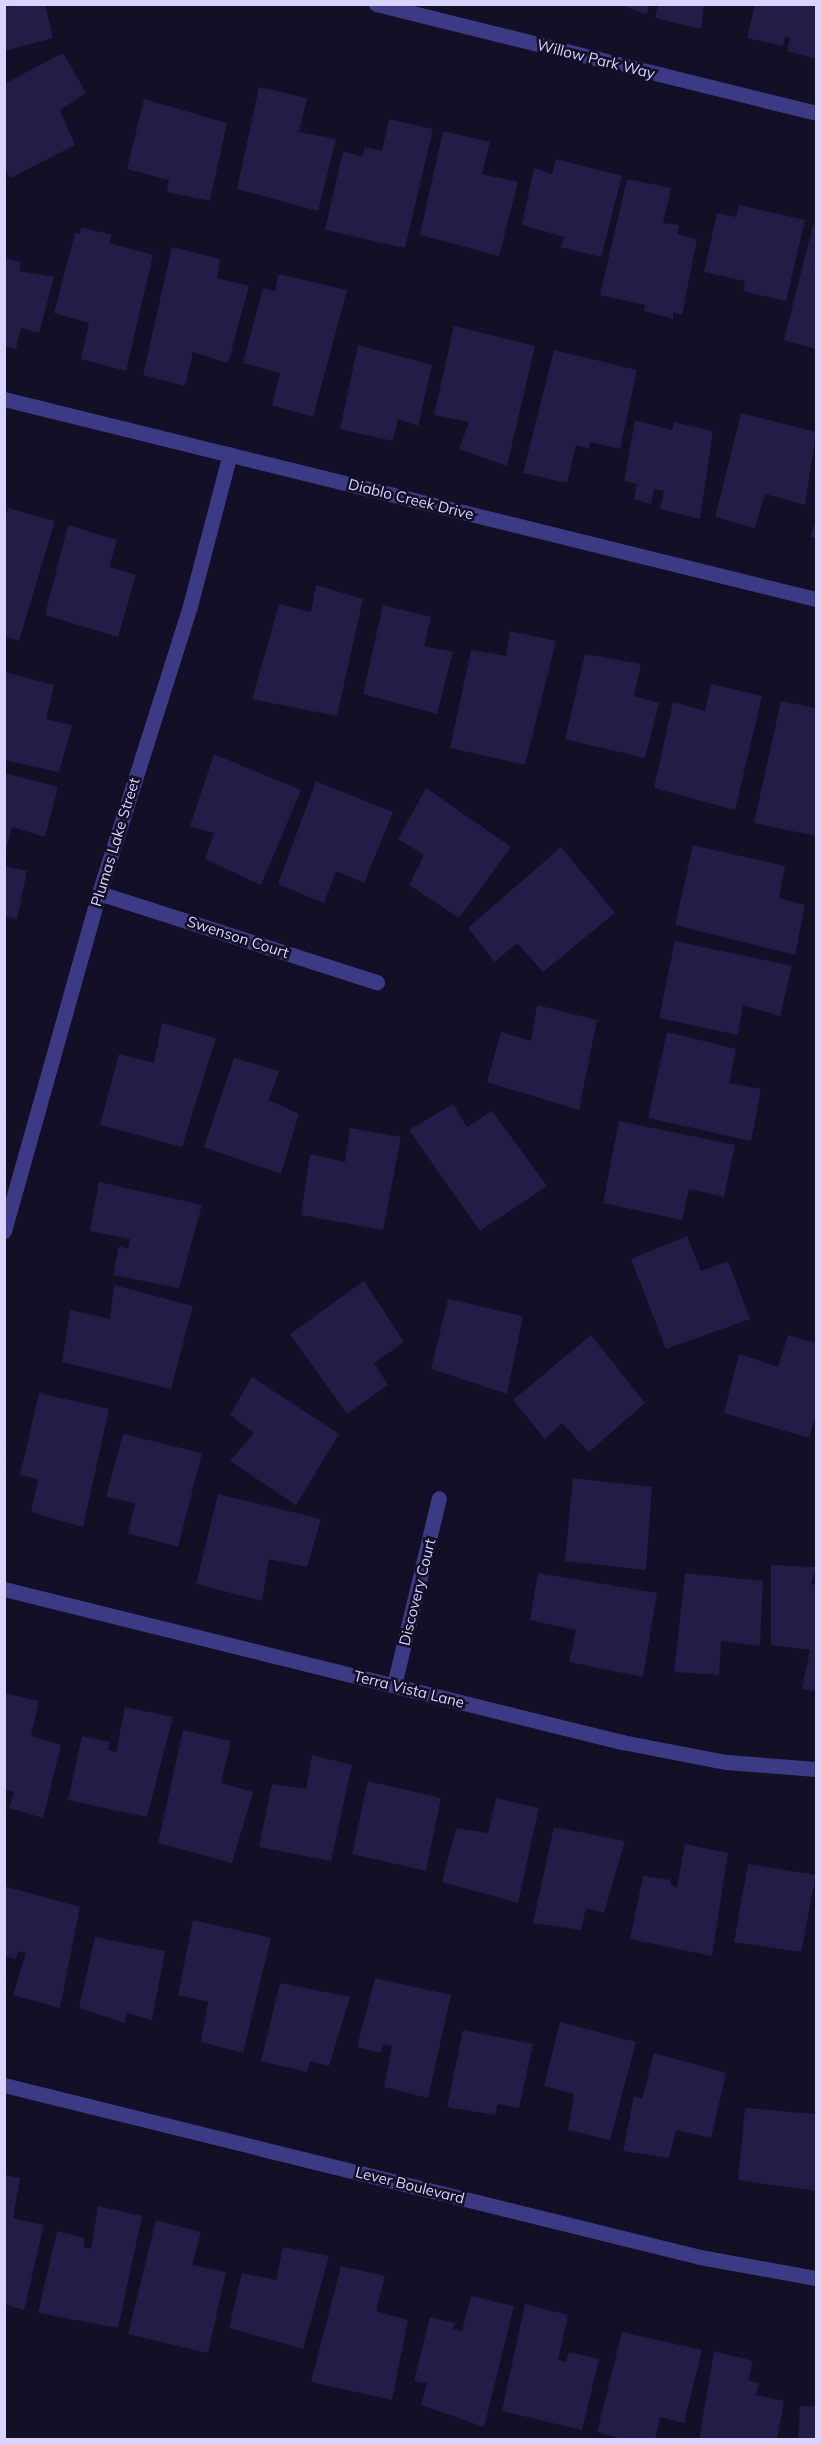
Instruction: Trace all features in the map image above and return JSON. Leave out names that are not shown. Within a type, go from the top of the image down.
[{"type":"street","name":"Willow Park Way","points":[[376,4],[816,113]]},
{"type":"street","name":"Diablo Creek Drive","points":[[4,399],[816,599]]},
{"type":"street","name":"Plumas Lake Street","points":[[4,1231],[99,893],[190,606],[230,454]]},
{"type":"street","name":"Swenson Court","points":[[99,893],[377,982]]},
{"type":"street","name":"Discovery Court","points":[[394,1685],[439,1498]]},
{"type":"street","name":"Terra Vista Lane","points":[[4,1589],[622,1742],[726,1762],[816,1769]]},
{"type":"street","name":"Lever Boulevard","points":[[4,2085],[700,2257],[816,2278]]},
{"type":"building","points":[[4,4],[45,4],[53,38],[4,51]]},
{"type":"building","points":[[617,4],[649,4],[647,14]]},
{"type":"building","points":[[658,4],[704,4],[701,29],[655,18]]},
{"type":"building","points":[[755,4],[816,4],[816,59],[787,51],[790,38],[785,37],[783,46],[747,38]]},
{"type":"building","points":[[63,53],[86,93],[60,110],[75,145],[10,178],[4,167],[4,84]]},
{"type":"building","points":[[259,87],[307,98],[299,132],[336,139],[318,211],[237,189]]},
{"type":"building","points":[[144,99],[227,123],[210,201],[167,192],[169,180],[127,169]]},
{"type":"building","points":[[389,119],[433,129],[405,248],[325,230],[343,151],[362,157],[365,147],[382,151]]},
{"type":"building","points":[[443,131],[490,142],[482,174],[518,182],[499,256],[420,235]]},
{"type":"building","points":[[556,159],[622,176],[601,257],[560,247],[565,237],[522,225],[534,168],[552,174]]},
{"type":"building","points":[[627,179],[671,188],[663,223],[679,225],[677,234],[697,239],[682,315],[673,312],[673,319],[644,311],[645,305],[600,295]]},
{"type":"building","points":[[739,205],[805,220],[786,301],[743,291],[745,281],[704,272],[717,213],[736,217]]},
{"type":"building","points":[[813,225],[816,226],[816,349],[784,340]]},
{"type":"building","points":[[81,227],[112,235],[109,243],[153,255],[126,371],[81,359],[89,323],[54,313],[75,233],[80,234]]},
{"type":"building","points":[[172,247],[220,259],[217,278],[249,286],[228,363],[193,352],[185,386],[143,375]]},
{"type":"building","points":[[4,258],[21,262],[19,271],[54,277],[39,333],[21,328],[16,349],[4,346]]},
{"type":"building","points":[[278,274],[347,290],[313,417],[272,405],[280,373],[243,363],[263,288],[275,291]]},
{"type":"building","points":[[454,326],[535,346],[507,466],[459,449],[469,422],[434,415]]},
{"type":"building","points":[[358,345],[432,365],[418,426],[398,419],[393,441],[340,429]]},
{"type":"building","points":[[554,350],[637,370],[620,449],[590,442],[589,449],[576,445],[567,483],[523,473]]},
{"type":"building","points":[[741,413],[816,432],[805,505],[765,494],[755,528],[715,517]]},
{"type":"building","points":[[635,420],[672,430],[674,422],[713,431],[700,519],[660,509],[664,491],[654,489],[651,504],[634,499],[637,484],[624,481]]},
{"type":"building","points":[[8,508],[55,521],[19,641],[4,636],[4,521]]},
{"type":"building","points":[[816,517],[816,538],[811,537]]},
{"type":"building","points":[[68,525],[117,540],[109,567],[136,575],[118,637],[45,615]]},
{"type":"building","points":[[316,585],[363,599],[337,716],[252,699],[279,604],[311,612]]},
{"type":"building","points":[[383,605],[431,617],[424,646],[453,652],[437,714],[363,694]]},
{"type":"building","points":[[510,631],[556,641],[525,765],[450,748],[471,650],[506,656]]},
{"type":"building","points":[[585,654],[641,664],[634,696],[659,703],[645,758],[565,739]]},
{"type":"building","points":[[4,672],[54,685],[46,719],[72,725],[59,772],[4,760]]},
{"type":"building","points":[[711,684],[762,696],[735,810],[654,788],[673,702],[705,711]]},
{"type":"building","points":[[781,701],[816,708],[816,836],[754,823]]},
{"type":"building","points":[[214,754],[301,790],[261,885],[205,859],[214,833],[190,826]]},
{"type":"building","points":[[4,773],[58,787],[45,837],[12,827],[5,853]]},
{"type":"building","points":[[316,781],[393,812],[364,883],[336,871],[324,903],[278,884]]},
{"type":"building","points":[[426,788],[511,847],[459,918],[409,885],[424,855],[398,839]]},
{"type":"building","points":[[693,845],[785,866],[779,898],[805,905],[795,955],[675,925]]},
{"type":"building","points":[[561,847],[615,913],[543,972],[517,943],[495,962],[468,928]]},
{"type":"building","points":[[4,866],[27,871],[17,919],[4,916]]},
{"type":"building","points":[[675,941],[792,966],[780,1016],[743,1005],[738,1035],[659,1018]]},
{"type":"building","points":[[537,1005],[597,1020],[579,1110],[487,1082],[501,1032],[531,1041]]},
{"type":"building","points":[[162,1023],[216,1038],[182,1147],[100,1125],[119,1054],[154,1063]]},
{"type":"building","points":[[667,1032],[736,1049],[729,1083],[761,1089],[751,1141],[648,1118]]},
{"type":"building","points":[[234,1058],[279,1071],[269,1100],[299,1114],[281,1174],[204,1147]]},
{"type":"building","points":[[453,1104],[467,1127],[492,1111],[547,1186],[480,1231],[409,1130]]},
{"type":"building","points":[[619,1121],[735,1145],[724,1197],[689,1189],[682,1220],[603,1203]]},
{"type":"building","points":[[350,1128],[401,1137],[383,1230],[301,1215],[310,1154],[345,1162]]},
{"type":"building","points":[[99,1182],[202,1205],[179,1288],[113,1275],[119,1246],[128,1249],[130,1239],[90,1231]]},
{"type":"building","points":[[687,1236],[701,1271],[728,1261],[750,1319],[666,1349],[631,1259]]},
{"type":"building","points":[[364,1281],[404,1342],[374,1363],[388,1385],[347,1414],[290,1334]]},
{"type":"building","points":[[114,1285],[193,1306],[171,1389],[62,1362],[70,1310],[110,1319]]},
{"type":"building","points":[[448,1299],[523,1316],[507,1394],[431,1369]]},
{"type":"building","points":[[591,1335],[645,1403],[589,1452],[562,1423],[545,1439],[513,1400]]},
{"type":"building","points":[[788,1335],[816,1343],[816,1415],[809,1438],[724,1413],[739,1354],[778,1367]]},
{"type":"building","points":[[252,1377],[339,1434],[296,1505],[230,1461],[254,1433],[230,1415]]},
{"type":"building","points":[[39,1393],[109,1409],[83,1527],[31,1512],[38,1479],[20,1475]]},
{"type":"building","points":[[123,1434],[202,1453],[178,1547],[128,1533],[135,1503],[106,1497]]},
{"type":"building","points":[[573,1478],[652,1487],[646,1570],[565,1561]]},
{"type":"building","points":[[218,1494],[321,1519],[307,1567],[269,1559],[262,1601],[196,1584]]},
{"type":"building","points":[[771,1565],[816,1567],[811,1584],[816,1585],[816,1691],[802,1689],[810,1650],[771,1645]]},
{"type":"building","points":[[538,1573],[657,1593],[643,1677],[569,1662],[576,1630],[530,1620]]},
{"type":"building","points":[[685,1573],[763,1581],[760,1646],[721,1641],[719,1675],[674,1672]]},
{"type":"building","points":[[4,1693],[39,1701],[31,1736],[61,1745],[43,1818],[9,1808],[14,1792],[4,1790]]},
{"type":"building","points":[[125,1707],[173,1717],[147,1817],[68,1800],[82,1736],[110,1742],[108,1750],[116,1752]]},
{"type":"building","points":[[183,1730],[231,1741],[221,1783],[253,1792],[232,1863],[158,1843]]},
{"type":"building","points":[[312,1755],[352,1765],[331,1861],[259,1847],[272,1784],[306,1789]]},
{"type":"building","points":[[368,1781],[441,1798],[426,1871],[352,1854]]},
{"type":"building","points":[[496,1798],[539,1808],[518,1903],[442,1882],[456,1828],[488,1833]]},
{"type":"building","points":[[554,1827],[625,1841],[604,1913],[586,1908],[581,1930],[533,1923]]},
{"type":"building","points":[[685,1844],[728,1853],[712,1956],[630,1939],[643,1876],[671,1880],[670,1884],[677,1887]]},
{"type":"building","points":[[748,1864],[816,1875],[801,1952],[734,1942]]},
{"type":"building","points":[[4,1886],[80,1907],[60,2008],[13,1995],[26,1953],[18,1951],[16,1959],[4,1956]]},
{"type":"building","points":[[193,1920],[271,1938],[243,2053],[201,2042],[208,2002],[178,1995]]},
{"type":"building","points":[[95,1937],[165,1951],[152,2020],[127,2013],[125,2023],[79,2008]]},
{"type":"building","points":[[375,1978],[451,1995],[428,2098],[384,2087],[392,2046],[383,2044],[381,2053],[357,2047]]},
{"type":"building","points":[[280,1983],[350,1997],[329,2066],[310,2061],[307,2072],[261,2061]]},
{"type":"building","points":[[560,2022],[636,2042],[610,2140],[568,2130],[574,2094],[544,2086]]},
{"type":"building","points":[[463,2030],[533,2044],[519,2108],[498,2104],[495,2115],[447,2107]]},
{"type":"building","points":[[654,2053],[726,2073],[711,2138],[676,2130],[669,2158],[623,2151],[634,2096],[642,2099]]},
{"type":"building","points":[[745,2108],[816,2114],[816,2191],[738,2180]]},
{"type":"building","points":[[4,2175],[20,2178],[13,2218],[44,2225],[24,2310],[4,2304]]},
{"type":"building","points":[[98,2206],[142,2216],[118,2328],[38,2313],[57,2231],[84,2238],[84,2247],[91,2249]]},
{"type":"building","points":[[156,2220],[201,2232],[192,2265],[226,2272],[208,2353],[128,2334]]},
{"type":"building","points":[[283,2247],[329,2256],[303,2349],[229,2328],[242,2273],[276,2280]]},
{"type":"building","points":[[341,2266],[385,2276],[376,2311],[408,2320],[392,2400],[311,2382]]},
{"type":"building","points":[[471,2296],[514,2306],[484,2427],[421,2405],[427,2383],[414,2381],[430,2317],[455,2323],[453,2329],[462,2331]]},
{"type":"building","points":[[525,2304],[568,2315],[558,2360],[566,2362],[569,2352],[599,2359],[582,2430],[502,2411]]},
{"type":"building","points":[[622,2332],[702,2350],[684,2423],[660,2417],[655,2440],[625,2440],[597,2432]]},
{"type":"building","points":[[714,2351],[753,2361],[748,2380],[759,2383],[756,2395],[784,2401],[777,2440],[699,2440]]},
{"type":"building","points":[[800,2406],[816,2406],[816,2440],[798,2440]]}]
